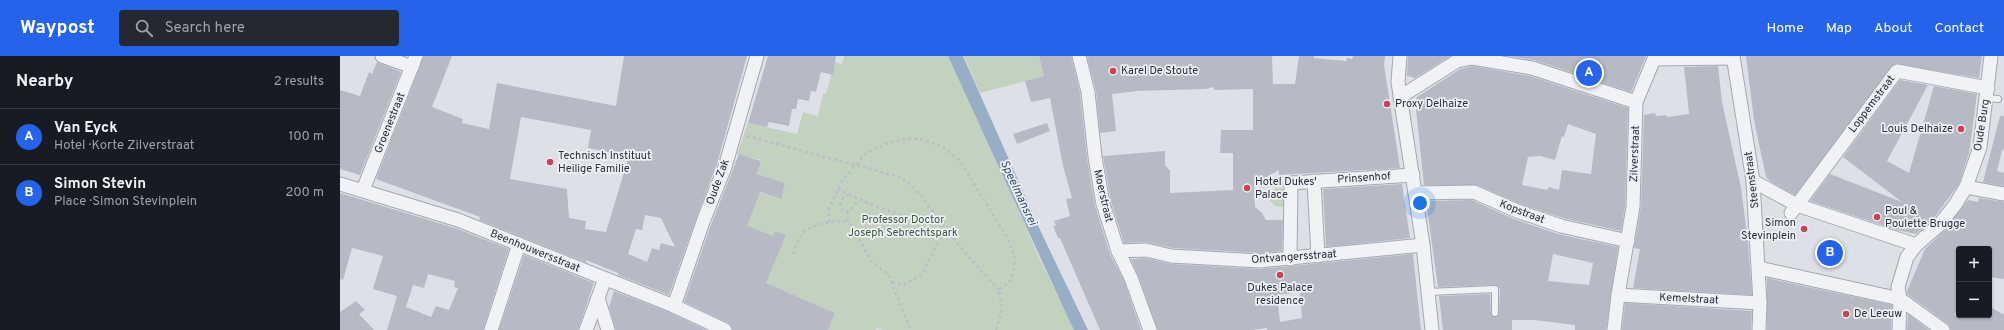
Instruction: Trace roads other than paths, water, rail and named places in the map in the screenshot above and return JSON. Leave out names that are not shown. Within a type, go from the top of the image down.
[{"type":"street","points":[[382,56],[414,62]]},
{"type":"street","name":"Oude Zak","points":[[674,306],[704,219],[725,167],[757,56]]},
{"type":"street","name":"Moerstraat","points":[[1079,56],[1085,80],[1095,158],[1103,204],[1118,251],[1131,278],[1150,330]]},
{"type":"street","points":[[1400,56],[1398,82],[1423,245],[1432,330]]},
{"type":"street","name":"Oude Burg","points":[[1916,245],[1940,226],[1966,187],[1980,147],[1991,95],[1991,56]]},
{"type":"street","points":[[1400,97],[1464,57],[1481,58],[1532,68],[1636,102]]},
{"type":"street","name":"Zilverstraat","points":[[1614,330],[1618,295],[1633,207],[1636,102],[1654,59],[1733,57]]},
{"type":"street","name":"Steenstraat","points":[[1733,57],[1754,181],[1759,268],[1759,330]]},
{"type":"street","name":"Groenestraat","points":[[363,190],[414,62]]},
{"type":"street","name":"Loppemstraat","points":[[1794,209],[1897,71],[1991,95]]},
{"type":"street","name":"Prinsenhof","points":[[1290,259],[1291,183],[1413,175]]},
{"type":"street","points":[[1314,181],[1318,256]]},
{"type":"street","points":[[1754,181],[1794,209],[1916,245],[1907,257],[1900,275],[1898,287],[1900,299],[1899,330]]},
{"type":"street","name":"Beenhouwersstraat","points":[[340,184],[458,220],[674,306],[725,330]]},
{"type":"street","points":[[1966,187],[2004,194]]},
{"type":"street","name":"Kopstraat","points":[[1415,193],[1474,192],[1517,211],[1562,226],[1628,241]]},
{"type":"street","points":[[491,330],[519,244]]},
{"type":"street","name":"Ontvangersstraat","points":[[1118,251],[1146,250],[1171,256],[1252,261],[1290,259],[1423,245]]},
{"type":"street","points":[[1759,268],[1900,299],[1943,330]]},
{"type":"street","points":[[586,330],[605,279]]},
{"type":"street","name":"Kemelstraat","points":[[1618,295],[1760,303]]},
{"type":"street","points":[[598,298],[608,330]]},
{"type":"lane","points":[[1428,292],[1495,289],[1495,313]]},
{"type":"water","name":"Speelmansrei","points":[[948,56],[963,56],[1041,232],[1088,330],[1074,330]]},
{"type":"place","name":"Karel De Stoute","points":[[1113,71]]},
{"type":"place","name":"Van Eyck","points":[[1589,73]]},
{"type":"place","name":"Proxy Delhaize","points":[[1387,104]]},
{"type":"place","name":"Louis Delhaize","points":[[1961,129]]},
{"type":"place","name":"Technisch Instituut Heilige Familie","points":[[550,162]]},
{"type":"place","name":"Hotel Dukes' Palace","points":[[1247,188]]},
{"type":"place","name":"Poul & Poulette Brugge","points":[[1877,217]]},
{"type":"place","name":"Simon Stevinplein","points":[[1804,229]]},
{"type":"place","name":"Simon Stevin","points":[[1830,253]]},
{"type":"place","name":"Dukes Palace residence","points":[[1280,275]]},
{"type":"place","name":"De Leeuw","points":[[1846,314]]},
{"type":"park label","name":"Professor Doctor Joseph Sebrechtspark","points":[[903,226]]}]
